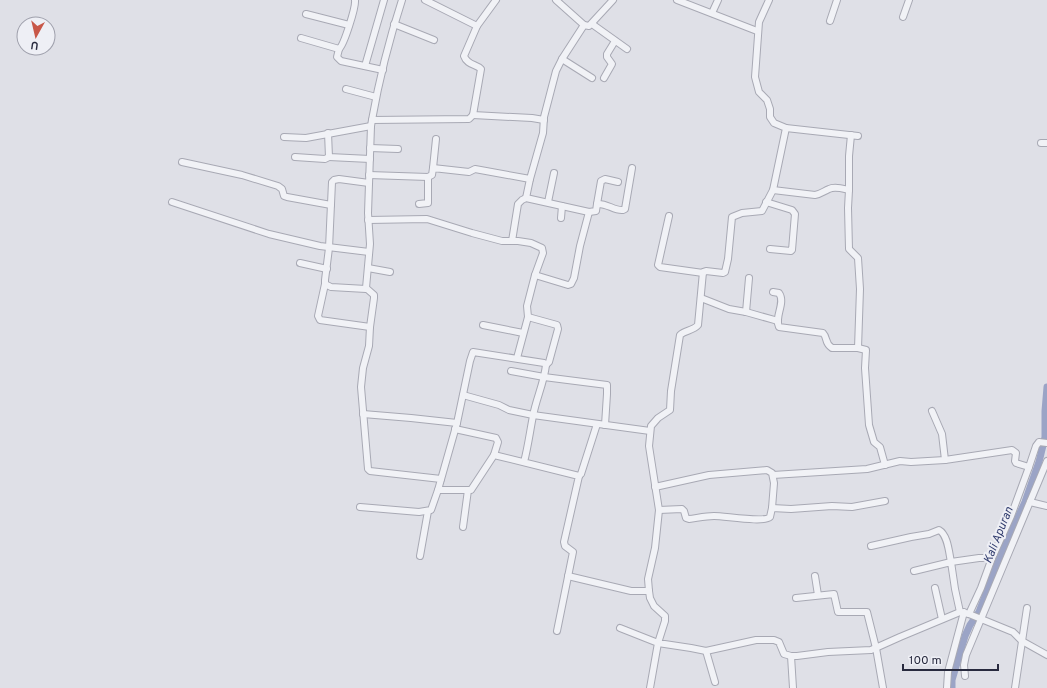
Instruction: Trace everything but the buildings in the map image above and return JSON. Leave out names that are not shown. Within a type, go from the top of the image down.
[{"type":"street","points":[[355,0],[356,2],[349,25],[343,44],[338,49],[337,57],[341,61],[383,70]]},
{"type":"street","points":[[365,66],[384,0]]},
{"type":"street","points":[[366,289],[369,252],[368,183],[371,123],[394,24],[402,0]]},
{"type":"street","points":[[425,0],[477,26]]},
{"type":"street","points":[[284,137],[306,138],[371,123],[469,119],[473,115],[482,69],[469,63],[464,56],[477,26],[496,0]]},
{"type":"street","points":[[556,0],[584,25],[589,26],[612,0]]},
{"type":"street","points":[[677,0],[757,31]]},
{"type":"street","points":[[712,13],[718,0]]},
{"type":"street","points":[[769,0],[759,22],[757,31],[755,77],[759,92],[767,100],[770,109],[770,116],[774,123],[786,128],[858,136]]},
{"type":"street","points":[[830,21],[838,0]]},
{"type":"street","points":[[903,17],[909,0]]},
{"type":"street","points":[[306,14],[349,25]]},
{"type":"street","points":[[394,24],[434,40]]},
{"type":"street","points":[[592,24],[627,49]]},
{"type":"street","points":[[526,198],[542,133],[551,86],[556,71],[584,25]]},
{"type":"street","points":[[301,38],[338,49]]},
{"type":"street","points":[[604,78],[612,64],[607,57],[607,54],[615,41]]},
{"type":"street","points":[[562,59],[592,78]]},
{"type":"street","points":[[346,89],[376,98]]},
{"type":"street","points":[[473,115],[544,120]]},
{"type":"street","points":[[669,216],[658,265],[660,267],[702,273],[706,271],[725,272],[728,259],[732,217],[742,213],[762,211],[773,190],[786,128]]},
{"type":"street","points":[[328,133],[329,157]]},
{"type":"street","points":[[851,135],[848,208],[849,249],[858,258],[860,289],[858,348]]},
{"type":"street","points":[[369,175],[430,177],[432,175],[436,140]]},
{"type":"street","points":[[370,148],[398,149]]},
{"type":"street","points":[[295,157],[370,159]]},
{"type":"street","points":[[182,162],[242,175],[278,186],[282,189],[284,196],[287,197],[331,205]]},
{"type":"street","points":[[433,168],[469,172],[475,168],[530,179]]},
{"type":"street","points":[[597,204],[606,205],[618,211],[625,208],[632,168]]},
{"type":"street","points":[[548,202],[554,173]]},
{"type":"street","points":[[419,204],[428,203],[428,177]]},
{"type":"street","points":[[512,241],[518,204],[522,200],[526,198],[589,212],[596,211],[601,181],[605,179],[618,182]]},
{"type":"street","points":[[368,183],[334,180],[331,185],[329,248],[325,284],[318,316],[320,320],[370,327]]},
{"type":"street","points":[[773,190],[815,196],[833,188],[849,190]]},
{"type":"street","points":[[172,202],[269,234],[329,248],[369,252]]},
{"type":"street","points":[[766,202],[792,210],[795,214],[792,250],[770,248]]},
{"type":"street","points":[[560,218],[562,206]]},
{"type":"street","points":[[535,275],[571,284],[574,278],[580,246],[589,212]]},
{"type":"street","points":[[368,220],[427,219],[467,232],[502,241],[540,245],[543,253],[535,275],[527,306],[528,317],[517,358]]},
{"type":"street","points":[[300,263],[326,269]]},
{"type":"street","points":[[368,268],[390,272]]},
{"type":"street","points":[[650,688],[658,643],[665,621],[665,616],[654,606],[650,598],[648,579],[655,548],[659,510],[649,453],[650,426],[653,422],[670,410],[671,392],[680,335],[698,325],[702,273]]},
{"type":"street","points":[[746,312],[749,278]]},
{"type":"street","points":[[325,284],[331,287],[366,289],[374,295],[369,346],[363,368],[361,387],[368,470],[441,479]]},
{"type":"street","points":[[773,292],[779,293],[782,298],[778,321],[780,328],[823,333],[827,343],[832,348],[858,348],[866,350],[865,368],[869,425],[874,442],[880,447],[885,465]]},
{"type":"street","points":[[701,298],[729,309],[778,321]]},
{"type":"street","points":[[524,462],[533,415],[542,388],[546,365],[549,362],[558,329],[557,325],[528,317]]},
{"type":"street","points":[[483,325],[524,333]]},
{"type":"street","points":[[360,507],[419,512],[432,510],[456,426],[473,352],[517,358],[543,363],[546,365]]},
{"type":"street","points":[[511,371],[607,385],[608,394],[605,425]]},
{"type":"street","points":[[463,395],[499,405],[509,410],[533,415],[650,431]]},
{"type":"street","points":[[932,411],[942,434],[945,460]]},
{"type":"street","points":[[363,414],[404,417],[456,426],[496,438],[498,442],[494,455],[472,489],[438,490]]},
{"type":"street","points":[[556,631],[573,552],[565,546],[564,542],[579,476],[584,467],[597,424]]},
{"type":"street","points":[[947,688],[948,672],[992,558],[1011,516],[1036,446],[1039,442],[1047,442]]},
{"type":"street","points":[[773,475],[856,470],[900,462],[945,460],[1012,450],[1016,453],[1016,463],[1029,468]]},
{"type":"street","points":[[494,455],[579,476]]},
{"type":"street","points":[[965,676],[964,660],[971,615],[999,574],[1047,461]]},
{"type":"street","points":[[655,487],[726,472],[767,470],[771,471],[773,475],[774,483],[772,508],[770,517],[767,519],[714,516],[689,519],[685,517],[683,510],[659,510]]},
{"type":"street","points":[[464,527],[468,490]]},
{"type":"street","points":[[772,508],[791,509],[832,506],[852,507],[885,501]]},
{"type":"street","points":[[1030,502],[1047,506]]},
{"type":"street","points":[[420,556],[428,511]]},
{"type":"street","points":[[871,546],[929,534],[939,530],[942,531],[951,562],[955,589],[971,615]]},
{"type":"street","points":[[914,571],[951,562],[979,558],[992,558]]},
{"type":"street","points":[[568,576],[631,591],[649,591]]},
{"type":"street","points":[[815,576],[818,595]]},
{"type":"street","points":[[935,588],[942,619]]},
{"type":"street","points":[[796,598],[834,594],[838,611],[840,613],[867,612],[876,648],[882,688]]},
{"type":"street","points":[[1015,688],[1027,608]]},
{"type":"street","points":[[620,628],[658,643],[706,652],[756,640],[774,640],[779,642],[784,654],[791,656],[828,652],[866,651],[942,619],[971,615],[1013,632],[1022,641],[1047,655]]},
{"type":"street","points":[[706,652],[715,682]]},
{"type":"street","points":[[791,656],[793,688]]},
{"type":"waterway","name":"Kali Apuran","points":[[952,688],[952,680],[965,636],[970,625],[979,612],[1003,549],[1025,502],[1039,462],[1045,437],[1047,387]]}]
